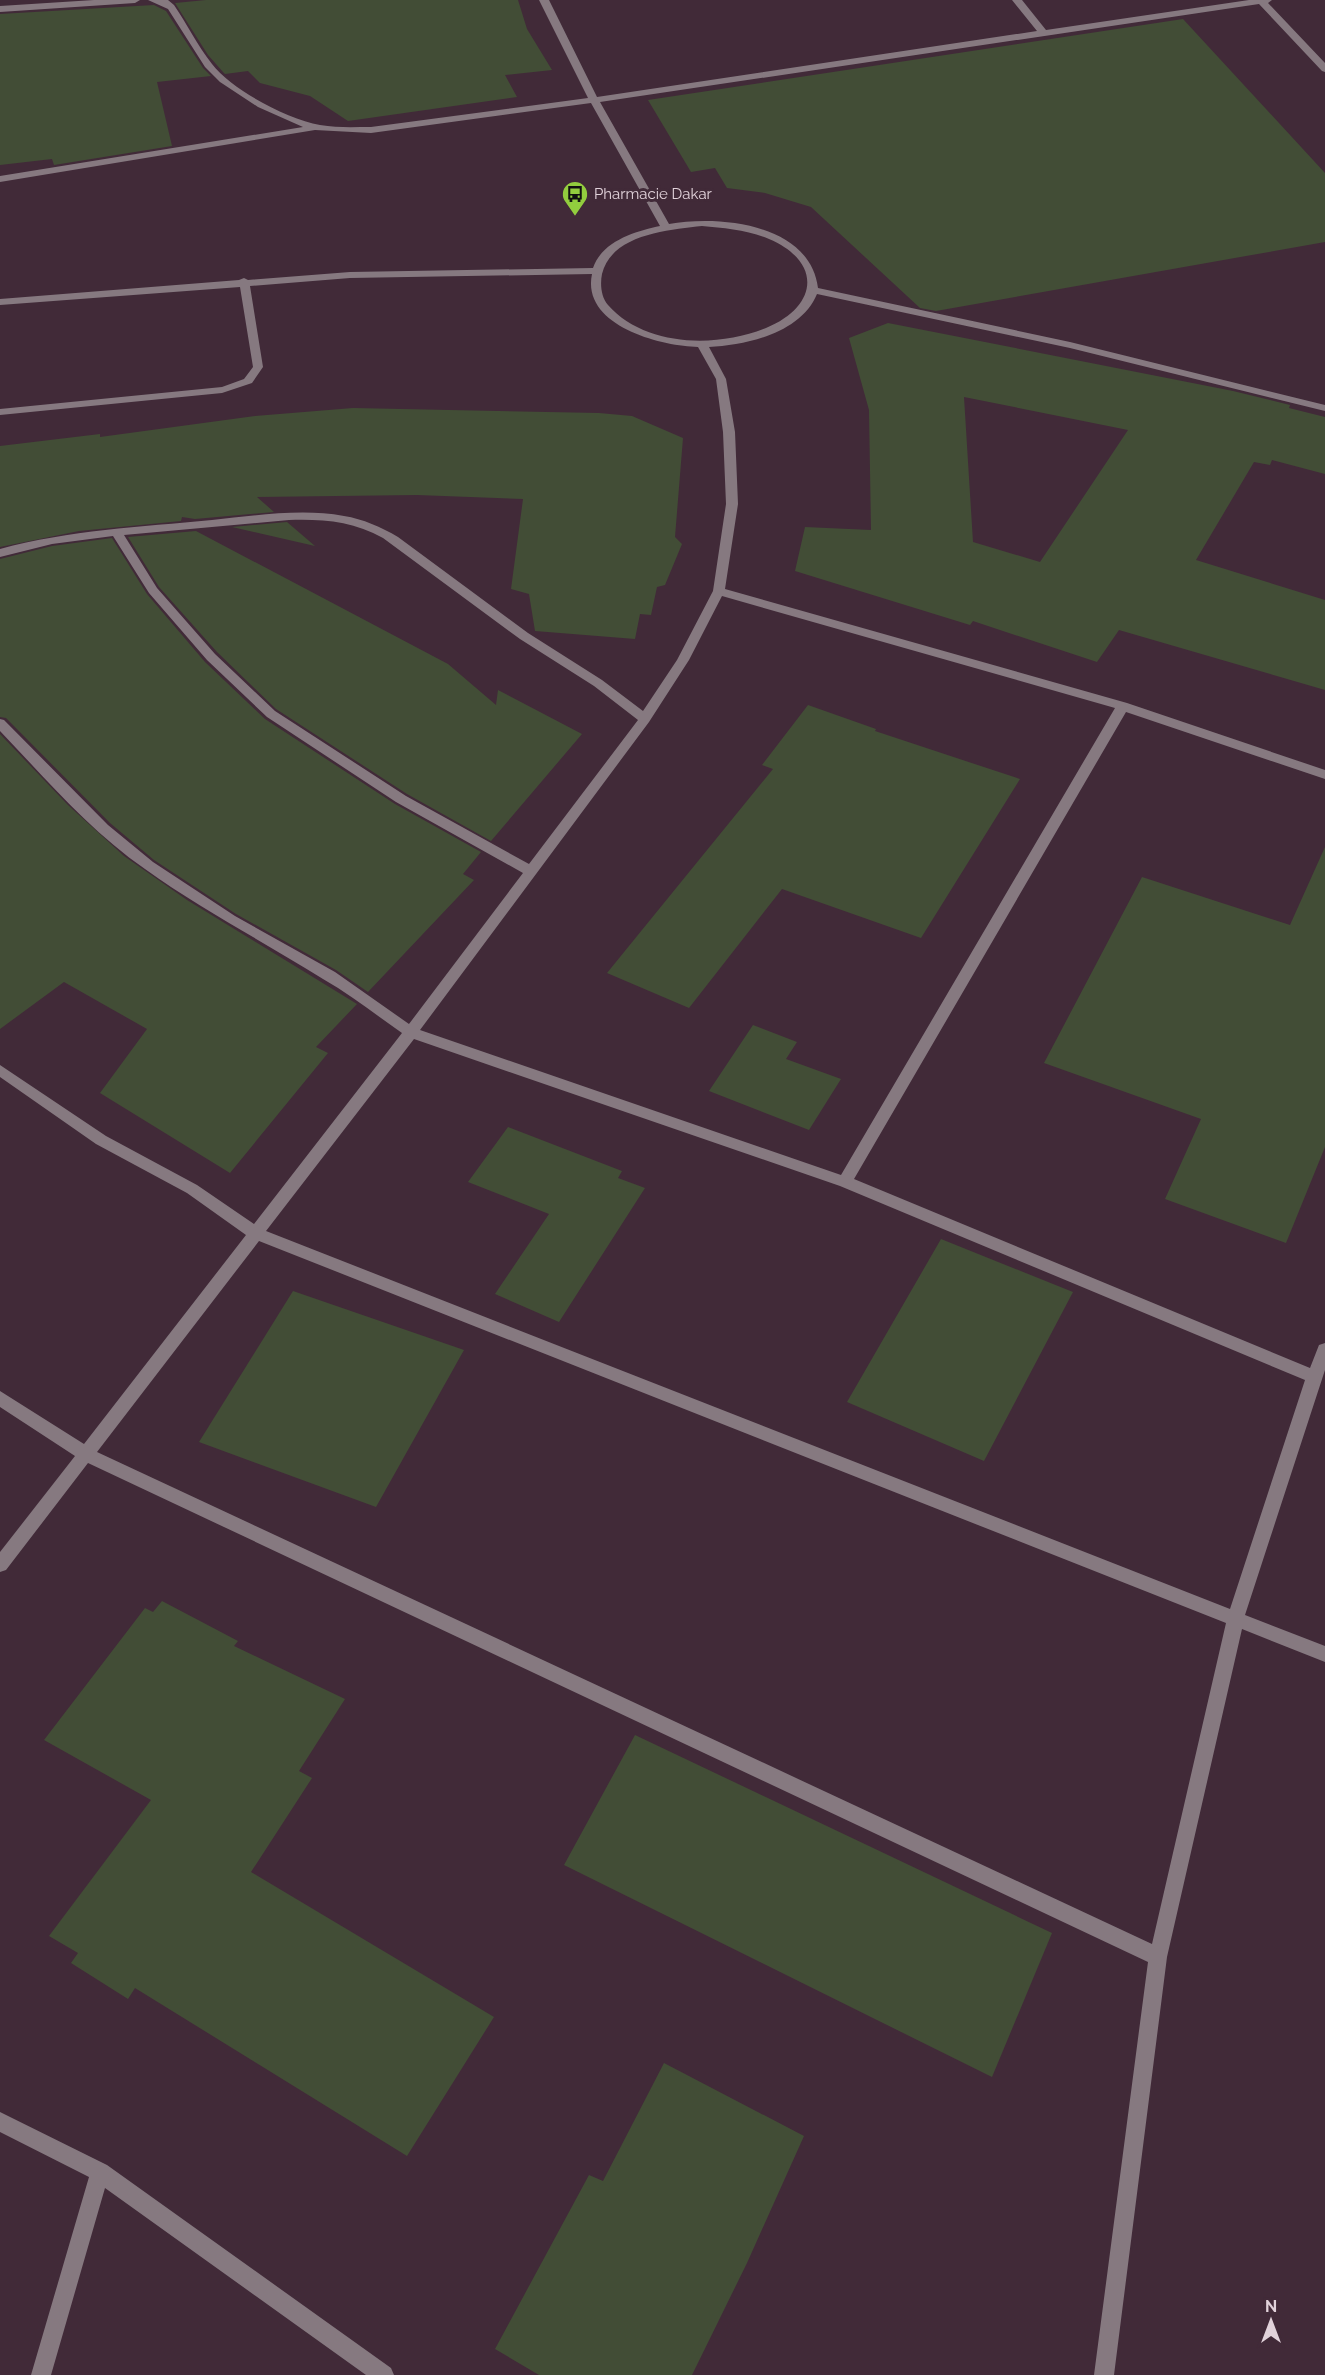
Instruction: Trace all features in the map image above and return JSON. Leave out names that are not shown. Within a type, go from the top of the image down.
[{"type":"street","points":[[0,9],[135,0]]},
{"type":"street","points":[[153,0],[171,6],[199,54],[222,78],[262,105],[315,127]]},
{"type":"street","points":[[544,0],[594,100],[666,226]]},
{"type":"street","points":[[1017,0],[1043,33]]},
{"type":"street","points":[[0,179],[315,127],[370,130],[594,100],[1262,0],[1325,69]]},
{"type":"street","points":[[702,223],[738,226],[770,236],[795,250],[810,269],[813,290],[805,306],[789,322],[764,334],[735,341],[702,343],[670,340],[642,332],[618,320],[602,305],[595,288],[597,271],[606,256],[621,243],[666,226],[702,223]]},
{"type":"street","points":[[0,302],[244,281],[350,275],[597,271]]},
{"type":"street","points":[[0,412],[222,390],[244,384],[253,378],[258,367],[244,281]]},
{"type":"street","points":[[813,290],[1043,338],[1214,378],[1325,408]]},
{"type":"street","points":[[0,1565],[411,1032],[645,719],[683,660],[719,591],[732,504],[729,432],[721,379],[702,343]]},
{"type":"street","points":[[0,553],[30,543],[295,517],[335,518],[362,524],[380,530],[524,636],[598,683],[645,719]]},
{"type":"street","points":[[117,533],[153,590],[211,657],[271,714],[400,799],[530,871]]},
{"type":"street","points":[[719,591],[1123,706],[1325,775]]},
{"type":"street","points":[[844,1182],[1123,706]]},
{"type":"street","points":[[0,723],[74,801],[148,865],[230,919],[330,976],[411,1032],[844,1182],[1314,1377]]},
{"type":"street","points":[[0,1071],[101,1140],[192,1189],[255,1233],[1325,1654]]},
{"type":"street","points":[[1104,2375],[1158,1957],[1235,1620],[1314,1377],[1325,1350]]},
{"type":"street","points":[[0,1398],[85,1454],[1158,1957]]},
{"type":"street","points":[[0,2122],[100,2172],[384,2375]]},
{"type":"street","points":[[40,2375],[100,2172]]},
{"type":"building","points":[[206,0],[518,0],[527,29],[552,70],[505,75],[517,97],[348,121],[310,96],[260,83],[248,71],[225,74],[208,55],[175,3]]},
{"type":"building","points":[[154,5],[166,11],[203,68],[211,76],[157,82],[172,146],[54,165],[52,159],[0,165],[0,14]]},
{"type":"building","points":[[1183,19],[1325,173],[1325,242],[936,311],[920,308],[811,207],[765,193],[727,188],[715,168],[691,172],[648,100]]},
{"type":"building","points":[[888,323],[1233,391],[1290,405],[1289,408],[1325,417],[1325,474],[1272,460],[1270,465],[1254,462],[1196,560],[1325,600],[1325,690],[1119,630],[1097,662],[973,621],[970,625],[795,571],[805,527],[871,530],[869,410],[849,338]],"holes":[[[964,397],[1128,430],[1040,562],[973,542]]]},
{"type":"building","points":[[353,408],[599,413],[632,416],[683,438],[675,537],[682,544],[665,585],[657,587],[651,615],[640,614],[635,639],[535,631],[529,594],[511,589],[523,499],[417,495],[257,497],[274,512],[195,519],[182,517],[181,521],[79,531],[0,547],[0,446],[100,434],[100,437],[255,416]]},
{"type":"building","points":[[287,522],[315,546],[232,527]]},
{"type":"building","points":[[196,531],[448,664],[496,705],[498,690],[582,734],[491,841],[407,794],[276,709],[217,652],[159,587],[128,537]]},
{"type":"building","points":[[112,538],[147,594],[205,662],[265,719],[395,804],[481,852],[463,874],[474,880],[368,992],[336,970],[236,914],[154,860],[110,823],[6,718],[0,717],[0,559],[52,546]]},
{"type":"building","points":[[808,705],[876,729],[875,731],[1020,779],[921,938],[782,889],[689,1008],[607,973],[773,769],[762,765]]},
{"type":"building","points":[[0,734],[68,805],[124,856],[187,900],[357,1004],[316,1047],[328,1053],[230,1173],[100,1093],[147,1029],[64,982],[0,1029]]},
{"type":"building","points":[[1325,847],[1325,1147],[1286,1243],[1165,1199],[1201,1119],[1044,1063],[1142,877],[1290,925]]},
{"type":"building","points":[[753,1025],[797,1042],[786,1059],[841,1079],[809,1130],[709,1091]]},
{"type":"building","points":[[508,1127],[622,1171],[618,1178],[645,1188],[559,1322],[495,1294],[549,1214],[468,1182]]},
{"type":"building","points":[[941,1239],[1073,1292],[984,1461],[847,1402]]},
{"type":"building","points":[[293,1291],[464,1350],[376,1507],[199,1442]]},
{"type":"building","points":[[162,1601],[238,1641],[234,1646],[345,1699],[299,1771],[312,1778],[251,1872],[494,2017],[407,2156],[135,1988],[128,1999],[71,1963],[78,1953],[49,1936],[151,1800],[44,1740],[145,1608],[153,1612]]},
{"type":"building","points":[[635,1735],[1052,1933],[992,2077],[564,1865]]},
{"type":"building","points":[[664,2063],[804,2136],[747,2263],[692,2375],[539,2375],[495,2349],[589,2175],[603,2181]]},
{"type":"place","name":"Pharmacie Dakar","points":[[575,217]]}]
